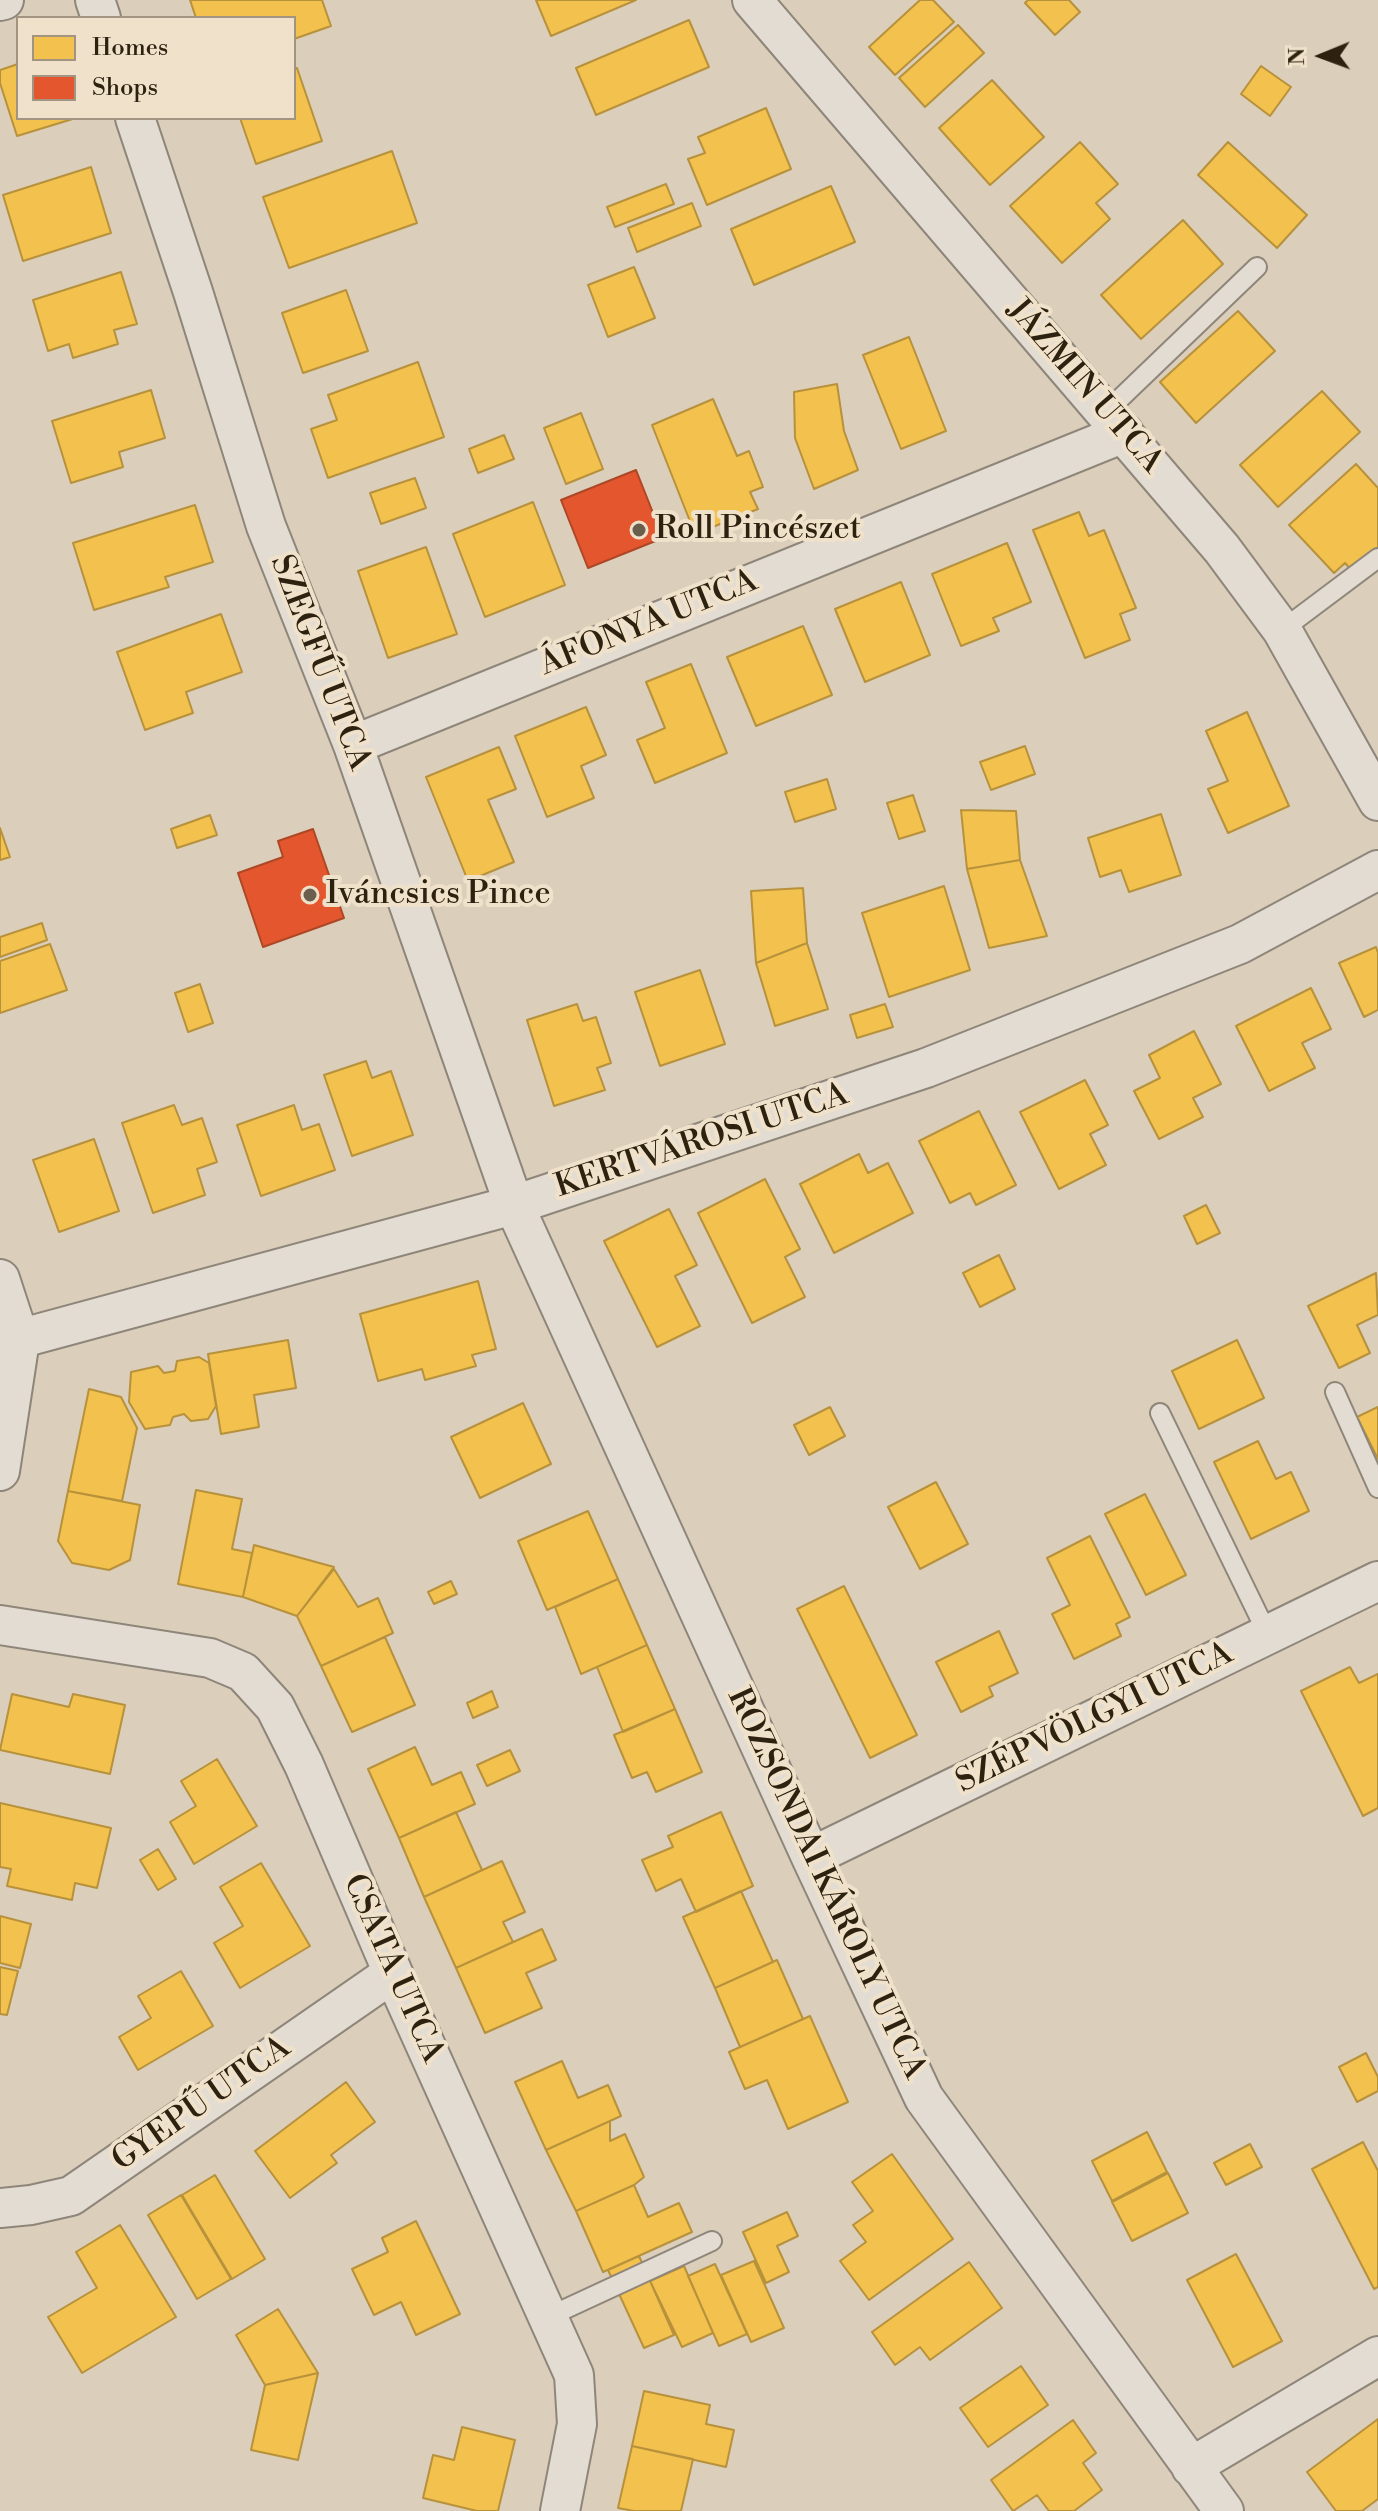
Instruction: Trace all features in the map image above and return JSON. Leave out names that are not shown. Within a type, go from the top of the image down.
[{"type":"street","name":"JÁZMIN UTCA","points":[[752,0],[1222,549],[1282,630],[1378,801]]},
{"type":"street","name":"SZEGFŰ UTCA","points":[[136,120],[266,526],[353,745],[514,1205]]},
{"type":"street","name":"ÁFONYA UTCA","points":[[353,745],[1115,422]]},
{"type":"street","name":"KERTVÁROSI UTCA","points":[[10,1342],[514,1205],[926,1068],[1240,944],[1378,870]]},
{"type":"street","name":"ROZSONDAI KÁROLY UTCA","points":[[514,1205],[924,2098],[1224,2511]]},
{"type":"street","points":[[0,1279],[10,1342],[0,1471]]},
{"type":"street","name":"SZÉPVÖLGYI UTCA","points":[[811,1857],[1378,1581]]},
{"type":"street","name":"CSATA UTCA","points":[[0,1625],[210,1658],[243,1672],[275,1707],[304,1765],[393,1973],[574,2375],[577,2424],[560,2511]]},
{"type":"street","name":"GYEPŰ UTCA","points":[[0,2208],[71,2196],[393,1973]]},
{"type":"street","points":[[1191,2467],[1378,2356]]},
{"type":"lane","points":[[1115,422],[1257,267]]},
{"type":"lane","points":[[1282,630],[1378,558]]},
{"type":"lane","points":[[1335,1392],[1378,1488]]},
{"type":"lane","points":[[1160,1413],[1268,1635]]},
{"type":"lane","points":[[548,2317],[712,2241]]},
{"type":"building: Homes","points":[[190,0],[322,0],[331,26],[296,38],[296,16],[195,16]]},
{"type":"building: Homes","points":[[536,0],[636,0],[551,36]]},
{"type":"building: Homes","points":[[920,0],[933,0],[954,22],[895,75],[869,47]]},
{"type":"building: Homes","points":[[1028,0],[1069,0],[1080,12],[1055,35],[1025,3]]},
{"type":"building: Homes","points":[[689,20],[709,67],[596,115],[576,68]]},
{"type":"building: Homes","points":[[958,25],[984,53],[925,107],[899,78]]},
{"type":"building: Homes","points":[[16,65],[16,120],[69,120],[17,136],[0,83],[0,70]]},
{"type":"building: Homes","points":[[1261,66],[1291,87],[1270,116],[1241,94]]},
{"type":"building: Homes","points":[[296,68],[322,141],[256,164],[241,120],[296,120]]},
{"type":"building: Homes","points":[[992,80],[1044,137],[990,185],[939,128]]},
{"type":"building: Homes","points":[[766,108],[791,169],[707,205],[688,159],[705,153],[698,137]]},
{"type":"building: Homes","points":[[1080,142],[1118,184],[1096,203],[1110,219],[1062,263],[1010,206]]},
{"type":"building: Homes","points":[[1228,142],[1307,215],[1277,248],[1198,175]]},
{"type":"building: Homes","points":[[392,151],[417,223],[289,268],[263,197]]},
{"type":"building: Homes","points":[[91,167],[111,233],[23,261],[3,195]]},
{"type":"building: Homes","points":[[666,184],[674,204],[615,227],[607,207]]},
{"type":"building: Homes","points":[[831,186],[855,242],[754,285],[731,229]]},
{"type":"building: Homes","points":[[692,203],[701,226],[637,252],[628,228]]},
{"type":"building: Homes","points":[[1183,220],[1223,264],[1141,339],[1101,295]]},
{"type":"building: Homes","points":[[634,267],[655,318],[608,337],[588,285]]},
{"type":"building: Homes","points":[[121,272],[137,324],[114,330],[118,344],[73,358],[69,344],[48,351],[33,300]]},
{"type":"building: Homes","points":[[346,290],[368,351],[303,373],[282,313]]},
{"type":"building: Homes","points":[[1238,311],[1275,351],[1196,423],[1160,382]]},
{"type":"building: Homes","points":[[909,337],[946,431],[901,449],[863,355]]},
{"type":"building: Homes","points":[[418,362],[444,437],[328,478],[311,429],[337,420],[328,395]]},
{"type":"building: Homes","points":[[837,384],[844,431],[858,470],[814,489],[795,438],[794,392]]},
{"type":"building: Homes","points":[[151,390],[165,438],[119,452],[123,467],[71,483],[52,421]]},
{"type":"building: Homes","points":[[1322,391],[1360,432],[1278,507],[1240,465]]},
{"type":"building: Homes","points":[[713,399],[737,456],[749,451],[763,487],[750,492],[758,509],[695,534],[652,425]]},
{"type":"building: Homes","points":[[581,413],[603,469],[566,484],[544,428]]},
{"type":"building: Homes","points":[[504,435],[514,459],[478,473],[469,449]]},
{"type":"building: Homes","points":[[1356,464],[1378,488],[1378,547],[1352,571],[1345,563],[1334,573],[1289,525]]},
{"type":"building: Homes","points":[[415,478],[426,508],[381,524],[370,493]]},
{"type":"building: Homes","points":[[533,502],[565,585],[485,617],[453,534]]},
{"type":"building: Homes","points":[[195,505],[213,562],[165,577],[169,587],[94,610],[73,543]]},
{"type":"building: Homes","points":[[1079,512],[1089,536],[1104,530],[1136,608],[1120,614],[1130,640],[1085,658],[1033,530]]},
{"type":"building: Homes","points":[[1007,543],[1031,602],[993,618],[999,631],[961,646],[932,574]]},
{"type":"building: Homes","points":[[426,547],[457,634],[388,658],[358,571]]},
{"type":"building: Homes","points":[[901,582],[930,655],[865,682],[835,609]]},
{"type":"building: Homes","points":[[221,614],[242,672],[186,692],[193,713],[145,730],[117,652]]},
{"type":"building: Homes","points":[[803,626],[832,695],[756,726],[727,657]]},
{"type":"building: Homes","points":[[691,664],[727,753],[655,783],[637,740],[665,728],[646,682]]},
{"type":"building: Homes","points":[[586,707],[606,755],[581,766],[594,798],[547,817],[515,736]]},
{"type":"building: Homes","points":[[1247,712],[1289,806],[1228,833],[1208,789],[1228,781],[1206,731]]},
{"type":"building: Homes","points":[[1025,746],[1035,774],[991,790],[980,762]]},
{"type":"building: Homes","points":[[499,747],[516,789],[488,800],[514,862],[468,881],[426,777]]},
{"type":"building: Homes","points":[[827,779],[836,809],[795,822],[785,792]]},
{"type":"building: Homes","points":[[913,795],[925,831],[899,839],[887,803]]},
{"type":"building: Homes","points":[[961,810],[1016,811],[1020,860],[967,869]]},
{"type":"building: Homes","points":[[1161,814],[1181,875],[1129,892],[1121,870],[1100,877],[1088,838]]},
{"type":"building: Homes","points":[[210,815],[217,835],[177,848],[171,829]]},
{"type":"building: Homes","points":[[0,828],[10,857],[0,860]]},
{"type":"building: Homes","points":[[1020,860],[1047,936],[989,948],[967,869]]},
{"type":"building: Homes","points":[[944,886],[970,970],[889,997],[862,913]]},
{"type":"building: Homes","points":[[803,888],[807,943],[756,963],[751,891]]},
{"type":"building: Homes","points":[[42,923],[47,940],[0,957],[0,937]]},
{"type":"building: Homes","points":[[807,943],[828,1009],[775,1026],[756,963]]},
{"type":"building: Homes","points":[[50,944],[67,990],[0,1013],[0,961]]},
{"type":"building: Homes","points":[[1376,947],[1378,1010],[1364,1017],[1339,963]]},
{"type":"building: Homes","points":[[700,970],[725,1044],[660,1066],[635,992]]},
{"type":"building: Homes","points":[[200,984],[213,1023],[188,1032],[175,993]]},
{"type":"building: Homes","points":[[1311,988],[1331,1029],[1302,1043],[1315,1068],[1269,1091],[1236,1026]]},
{"type":"building: Homes","points":[[577,1004],[583,1021],[596,1017],[611,1063],[597,1068],[605,1090],[554,1106],[527,1020]]},
{"type":"building: Homes","points":[[885,1004],[893,1027],[857,1038],[850,1015]]},
{"type":"building: Homes","points":[[1194,1031],[1221,1084],[1193,1098],[1203,1117],[1159,1139],[1134,1091],[1160,1078],[1149,1055]]},
{"type":"building: Homes","points":[[366,1061],[372,1078],[391,1071],[413,1135],[352,1156],[324,1075]]},
{"type":"building: Homes","points":[[1085,1080],[1108,1125],[1090,1134],[1106,1165],[1059,1189],[1020,1112]]},
{"type":"building: Homes","points":[[174,1105],[182,1125],[202,1118],[217,1162],[197,1169],[205,1195],[153,1213],[122,1123]]},
{"type":"building: Homes","points":[[294,1105],[302,1130],[319,1124],[335,1170],[261,1196],[237,1125]]},
{"type":"building: Homes","points":[[979,1111],[1016,1185],[976,1205],[970,1193],[950,1203],[919,1141]]},
{"type":"building: Homes","points":[[94,1139],[119,1211],[59,1232],[33,1160]]},
{"type":"building: Homes","points":[[859,1154],[868,1173],[888,1163],[913,1213],[834,1253],[800,1184]]},
{"type":"building: Homes","points":[[765,1179],[800,1249],[785,1257],[805,1297],[752,1323],[698,1213]]},
{"type":"building: Homes","points":[[1206,1205],[1220,1233],[1197,1244],[1184,1216]]},
{"type":"building: Homes","points":[[669,1209],[697,1265],[675,1276],[700,1326],[657,1347],[604,1241]]},
{"type":"building: Homes","points":[[999,1255],[1015,1289],[980,1307],[963,1273]]},
{"type":"building: Homes","points":[[1376,1273],[1378,1315],[1357,1325],[1370,1353],[1339,1368],[1308,1306]]},
{"type":"building: Homes","points":[[478,1281],[496,1349],[472,1355],[476,1366],[425,1380],[422,1369],[378,1381],[360,1314]]},
{"type":"building: Homes","points":[[288,1340],[296,1388],[254,1395],[259,1427],[221,1434],[208,1354]]},
{"type":"building: Homes","points":[[1237,1340],[1264,1398],[1199,1429],[1172,1371]]},
{"type":"building: Homes","points":[[199,1357],[209,1363],[216,1406],[208,1419],[191,1421],[184,1414],[173,1417],[170,1425],[145,1429],[129,1402],[131,1372],[158,1366],[164,1373],[175,1371],[177,1361]]},
{"type":"building: Homes","points":[[89,1389],[121,1397],[137,1428],[122,1501],[68,1491]]},
{"type":"building: Homes","points":[[523,1403],[551,1464],[480,1498],[451,1437]]},
{"type":"building: Homes","points":[[830,1407],[845,1436],[809,1455],[794,1425]]},
{"type":"building: Homes","points":[[1378,1407],[1378,1459],[1357,1417]]},
{"type":"building: Homes","points":[[1258,1441],[1276,1479],[1291,1472],[1309,1511],[1251,1539],[1214,1462]]},
{"type":"building: Homes","points":[[936,1482],[968,1544],[920,1569],[888,1507]]},
{"type":"building: Homes","points":[[196,1490],[242,1499],[232,1549],[252,1553],[243,1597],[178,1584]]},
{"type":"building: Homes","points":[[68,1491],[140,1505],[130,1560],[109,1570],[72,1563],[58,1541]]},
{"type":"building: Homes","points":[[1145,1494],[1186,1575],[1146,1595],[1105,1514]]},
{"type":"building: Homes","points":[[588,1511],[618,1579],[547,1610],[518,1541]]},
{"type":"building: Homes","points":[[1090,1536],[1130,1617],[1116,1624],[1121,1636],[1074,1659],[1052,1614],[1070,1605],[1047,1558]]},
{"type":"building: Homes","points":[[254,1545],[334,1567],[297,1616],[243,1597]]},
{"type":"building: Homes","points":[[334,1569],[358,1607],[378,1598],[393,1633],[321,1666],[297,1616]]},
{"type":"building: Homes","points":[[618,1579],[647,1645],[581,1674],[555,1607]]},
{"type":"building: Homes","points":[[451,1581],[457,1594],[434,1604],[428,1592]]},
{"type":"building: Homes","points":[[844,1586],[917,1735],[870,1758],[797,1609]]},
{"type":"building: Homes","points":[[999,1631],[1018,1673],[989,1687],[993,1696],[961,1712],[936,1662]]},
{"type":"building: Homes","points":[[385,1637],[415,1705],[352,1732],[321,1666]]},
{"type":"building: Homes","points":[[647,1645],[675,1709],[623,1732],[597,1667]]},
{"type":"building: Homes","points":[[1350,1667],[1359,1683],[1378,1674],[1378,1808],[1363,1816],[1301,1691]]},
{"type":"building: Homes","points":[[492,1691],[498,1707],[473,1718],[467,1703]]},
{"type":"building: Homes","points":[[12,1694],[69,1707],[73,1694],[125,1705],[110,1774],[0,1750]]},
{"type":"building: Homes","points":[[675,1709],[702,1772],[656,1792],[647,1772],[632,1778],[614,1735]]},
{"type":"building: Homes","points":[[415,1747],[432,1785],[461,1772],[475,1804],[399,1838],[368,1769]]},
{"type":"building: Homes","points":[[510,1750],[520,1771],[487,1786],[477,1765]]},
{"type":"building: Homes","points":[[217,1759],[257,1826],[194,1864],[170,1822],[196,1806],[181,1781]]},
{"type":"building: Homes","points":[[0,1803],[111,1828],[97,1888],[75,1883],[72,1900],[7,1886],[11,1869],[0,1867]]},
{"type":"building: Homes","points":[[456,1812],[482,1870],[424,1897],[399,1838]]},
{"type":"building: Homes","points":[[721,1812],[753,1886],[696,1912],[681,1879],[656,1891],[642,1860],[673,1847],[668,1836]]},
{"type":"building: Homes","points":[[158,1849],[176,1879],[158,1890],[140,1860]]},
{"type":"building: Homes","points":[[502,1861],[525,1912],[503,1922],[513,1942],[456,1968],[424,1897]]},
{"type":"building: Homes","points":[[261,1863],[310,1946],[240,1988],[214,1943],[243,1926],[220,1887]]},
{"type":"building: Homes","points":[[741,1891],[773,1962],[715,1988],[683,1917]]},
{"type":"building: Homes","points":[[0,1916],[31,1924],[20,1968],[0,1963]]},
{"type":"building: Homes","points":[[542,1929],[556,1960],[526,1973],[542,2008],[485,2033],[456,1968]]},
{"type":"building: Homes","points":[[777,1960],[803,2019],[740,2047],[715,1988]]},
{"type":"building: Homes","points":[[0,1967],[18,1971],[7,2015],[0,2014]]},
{"type":"building: Homes","points":[[181,1971],[213,2026],[138,2070],[119,2037],[151,2018],[138,1996]]},
{"type":"building: Homes","points":[[810,2016],[848,2102],[788,2129],[767,2080],[745,2089],[729,2052]]},
{"type":"building: Homes","points":[[1366,2053],[1378,2077],[1378,2091],[1357,2102],[1339,2067]]},
{"type":"building: Homes","points":[[562,2061],[578,2098],[608,2085],[621,2116],[546,2150],[515,2082]]},
{"type":"building: Homes","points":[[346,2082],[375,2122],[331,2155],[337,2163],[290,2198],[255,2151]]},
{"type":"building: Homes","points":[[610,2121],[610,2141],[625,2134],[644,2177],[634,2185],[576,2211],[546,2150]]},
{"type":"building: Homes","points":[[1147,2132],[1167,2172],[1112,2201],[1092,2161]]},
{"type":"building: Homes","points":[[1363,2142],[1378,2171],[1378,2287],[1374,2289],[1312,2169]]},
{"type":"building: Homes","points":[[1250,2144],[1262,2167],[1226,2185],[1214,2163]]},
{"type":"building: Homes","points":[[892,2154],[953,2239],[869,2300],[840,2261],[866,2242],[853,2225],[873,2211],[852,2182]]},
{"type":"building: Homes","points":[[1168,2173],[1188,2213],[1132,2241],[1112,2202]]},
{"type":"building: Homes","points":[[215,2175],[265,2259],[232,2279],[182,2195]]},
{"type":"building: Homes","points":[[634,2185],[648,2217],[679,2203],[692,2232],[603,2272],[576,2211]]},
{"type":"building: Homes","points":[[181,2195],[231,2279],[197,2299],[148,2215]]},
{"type":"building: Homes","points":[[787,2212],[798,2236],[777,2246],[789,2272],[766,2283],[743,2232]]},
{"type":"building: Homes","points":[[416,2221],[460,2314],[416,2335],[401,2302],[374,2315],[352,2269],[388,2252],[382,2238]]},
{"type":"building: Homes","points":[[120,2225],[176,2317],[82,2373],[48,2317],[97,2288],[76,2252]]},
{"type":"building: Homes","points":[[1236,2254],[1282,2341],[1233,2367],[1187,2280]]},
{"type":"building: Homes","points":[[639,2256],[674,2335],[644,2348],[608,2270]]},
{"type":"building: Homes","points":[[754,2261],[784,2328],[751,2342],[721,2275]]},
{"type":"building: Homes","points":[[969,2262],[1002,2308],[930,2360],[920,2347],[895,2365],[872,2332]]},
{"type":"building: Homes","points":[[715,2264],[747,2334],[719,2346],[688,2276]]},
{"type":"building: Homes","points":[[684,2266],[713,2333],[682,2347],[650,2281]]},
{"type":"building: Homes","points":[[278,2309],[318,2373],[265,2385],[236,2335]]},
{"type":"building: Homes","points":[[1021,2366],[1048,2405],[988,2447],[960,2408]]},
{"type":"building: Homes","points":[[318,2373],[298,2460],[251,2450],[265,2385]]},
{"type":"building: Homes","points":[[644,2391],[710,2405],[706,2424],[734,2430],[726,2467],[632,2446]]},
{"type":"building: Homes","points":[[1378,2419],[1378,2499],[1362,2511],[1336,2511],[1307,2472]]},
{"type":"building: Homes","points":[[1073,2420],[1096,2453],[1083,2463],[1102,2490],[1074,2511],[1049,2511],[1037,2495],[1013,2511],[991,2480]]},
{"type":"building: Homes","points":[[462,2427],[515,2440],[498,2511],[477,2511],[423,2498],[433,2455],[454,2460]]},
{"type":"building: Homes","points":[[632,2446],[693,2459],[681,2511],[618,2508]]},
{"type":"building: Shops","points":[[636,470],[663,538],[588,568],[561,500]]},
{"type":"building: Shops","points":[[313,829],[344,918],[263,947],[238,873],[283,857],[278,841]]},
{"type":"place","name":"Roll Pincészet","points":[[639,530]]},
{"type":"place","name":"Iváncsics Pince","points":[[310,895]]}]
